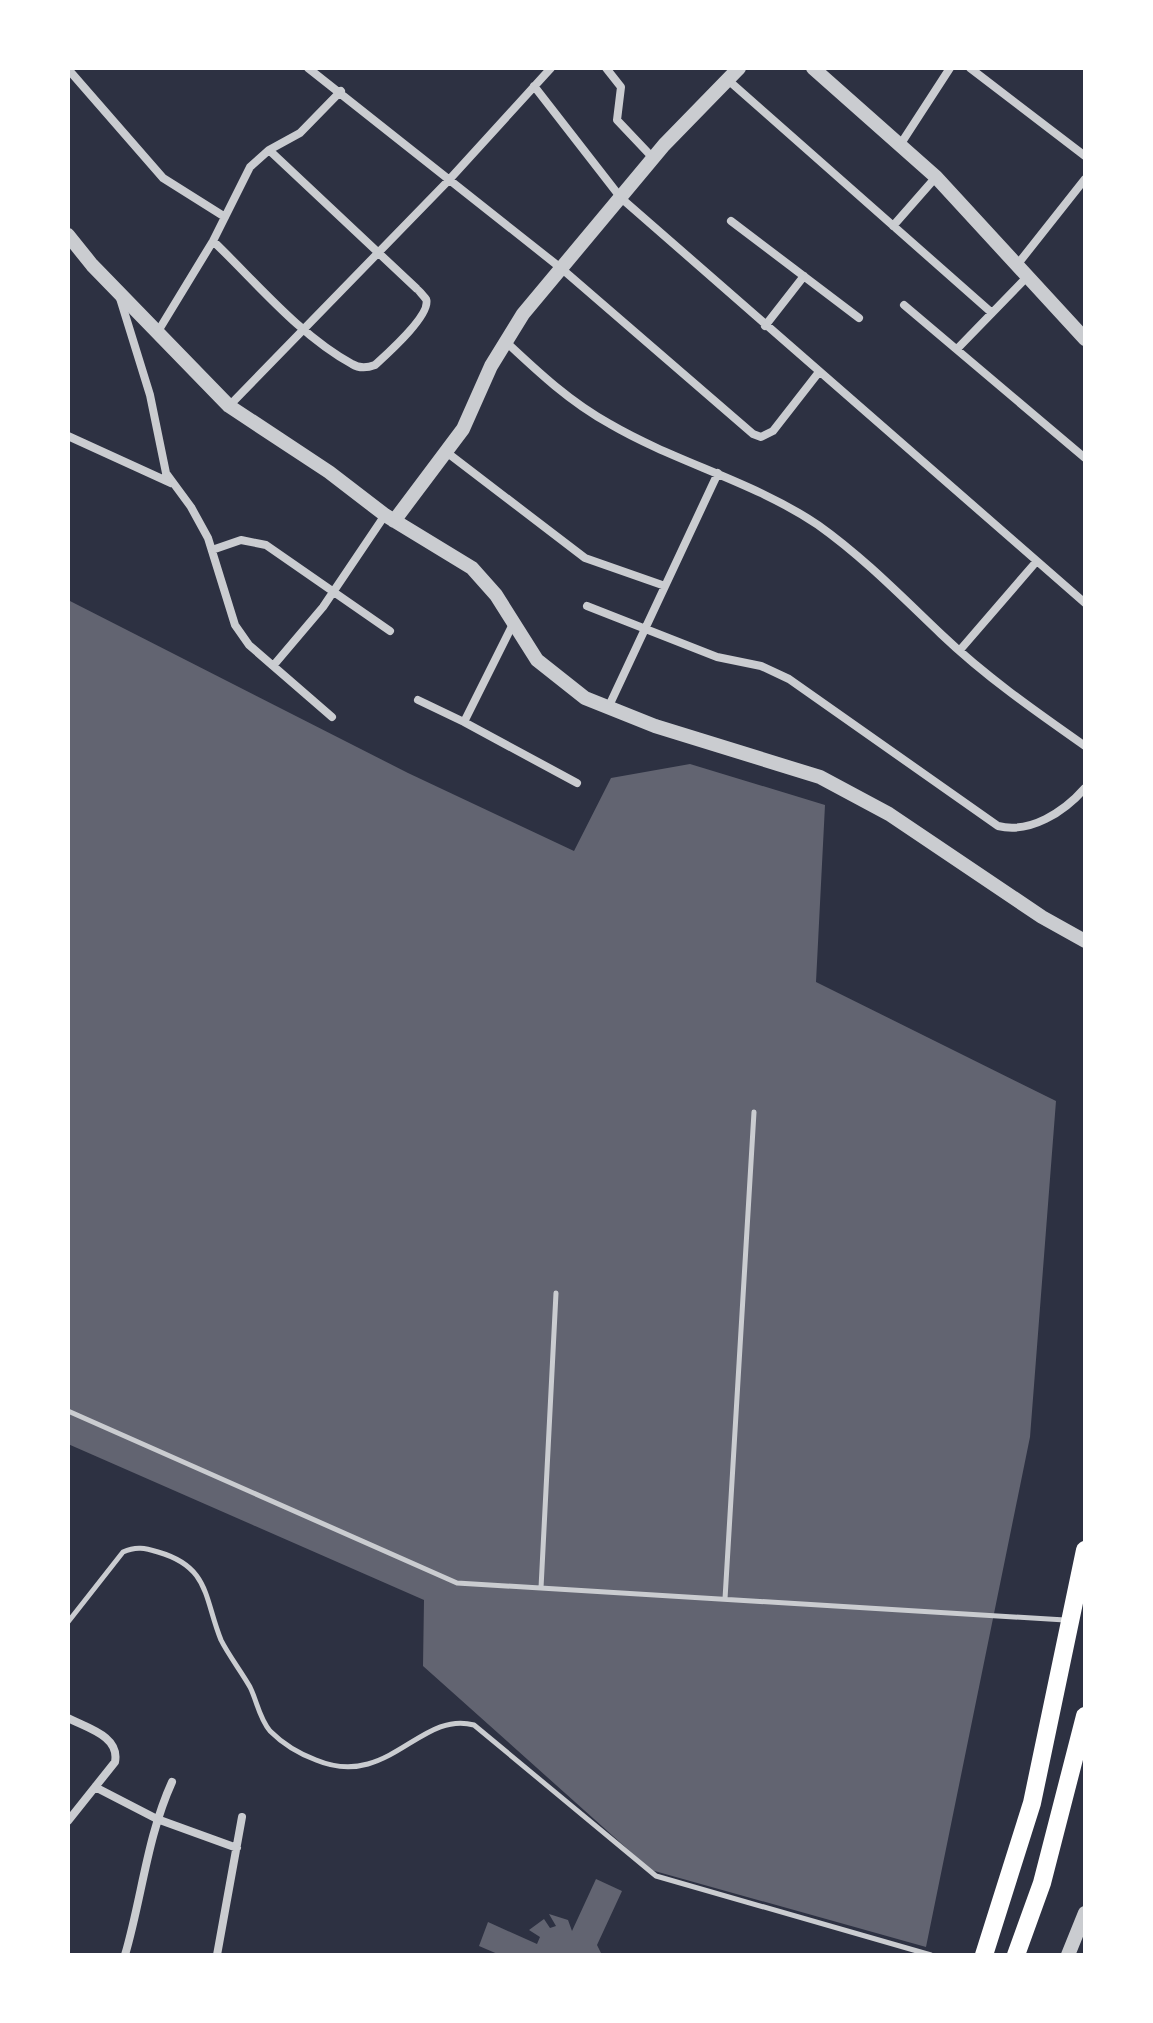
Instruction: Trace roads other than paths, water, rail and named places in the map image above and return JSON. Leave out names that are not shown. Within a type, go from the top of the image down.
[{"type":"main road","points":[[984,1955],[1032,1803],[1078,1622],[1085,1550]]},
{"type":"main road","points":[[1016,1955],[1042,1883],[1085,1716]]},
{"type":"street","points":[[308,68],[341,91],[448,181],[562,269],[753,434],[761,437],[773,431],[819,372]]},
{"type":"street","points":[[229,406],[448,181],[551,68]]},
{"type":"street","points":[[606,68],[621,87],[617,120],[653,158]]},
{"type":"street","points":[[273,666],[463,429],[505,340],[523,314],[653,158],[739,68]]},
{"type":"street","points":[[813,68],[936,177],[1085,339]]},
{"type":"street","points":[[900,145],[950,68]]},
{"type":"street","points":[[970,68],[1085,156]]},
{"type":"street","points":[[68,69],[163,178],[225,217]]},
{"type":"street","points":[[728,80],[992,313]]},
{"type":"street","points":[[534,86],[621,198],[1085,603]]},
{"type":"street","points":[[157,333],[213,241],[250,167],[269,150],[300,133],[341,91]]},
{"type":"street","points":[[213,241],[306,330],[353,365],[366,369],[383,358],[426,308],[426,298],[269,150]]},
{"type":"street","points":[[893,226],[936,177]]},
{"type":"street","points":[[957,349],[992,313],[1085,179]]},
{"type":"street","points":[[731,221],[859,318]]},
{"type":"street","points":[[68,235],[118,292],[229,406],[329,472],[389,518],[472,568],[496,595],[537,660],[585,698],[655,726],[820,777],[889,814],[1042,917],[1085,941]]},
{"type":"street","points":[[765,326],[804,276]]},
{"type":"street","points":[[118,292],[150,395],[166,473],[191,507],[212,550],[235,625],[249,645],[332,717]]},
{"type":"street","points":[[904,305],[1085,458]]},
{"type":"street","points":[[505,340],[553,385],[603,420],[766,494],[818,526],[896,587],[960,650],[1035,711],[1085,746]]},
{"type":"street","points":[[68,436],[175,486]]},
{"type":"street","points":[[445,451],[585,558],[665,586]]},
{"type":"street","points":[[608,708],[718,473]]},
{"type":"street","points":[[212,550],[241,540],[258,542],[287,557],[390,631]]},
{"type":"street","points":[[960,650],[1036,562]]},
{"type":"street","points":[[587,606],[717,657],[761,666],[789,679],[998,826],[1023,829],[1067,804],[1085,788]]},
{"type":"street","points":[[464,722],[513,624]]},
{"type":"street","points":[[418,700],[577,783]]},
{"type":"street","points":[[68,1718],[116,1745],[115,1762],[68,1821]]},
{"type":"street","points":[[125,1955],[157,1819],[172,1782]]},
{"type":"street","points":[[95,1787],[157,1819],[237,1848]]},
{"type":"street","points":[[217,1955],[242,1817]]},
{"type":"street","points":[[1068,1955],[1085,1913]]},
{"type":"lane","points":[[725,1599],[754,1112]]},
{"type":"lane","points":[[541,1588],[556,1293]]},
{"type":"lane","points":[[68,1411],[457,1583],[1078,1622]]},
{"type":"lane","points":[[68,1622],[123,1552],[134,1547],[169,1555],[185,1563],[202,1581],[222,1641],[251,1689],[269,1730],[301,1754],[331,1767],[359,1768],[386,1758],[450,1722],[474,1725],[656,1876],[931,1955]]}]
